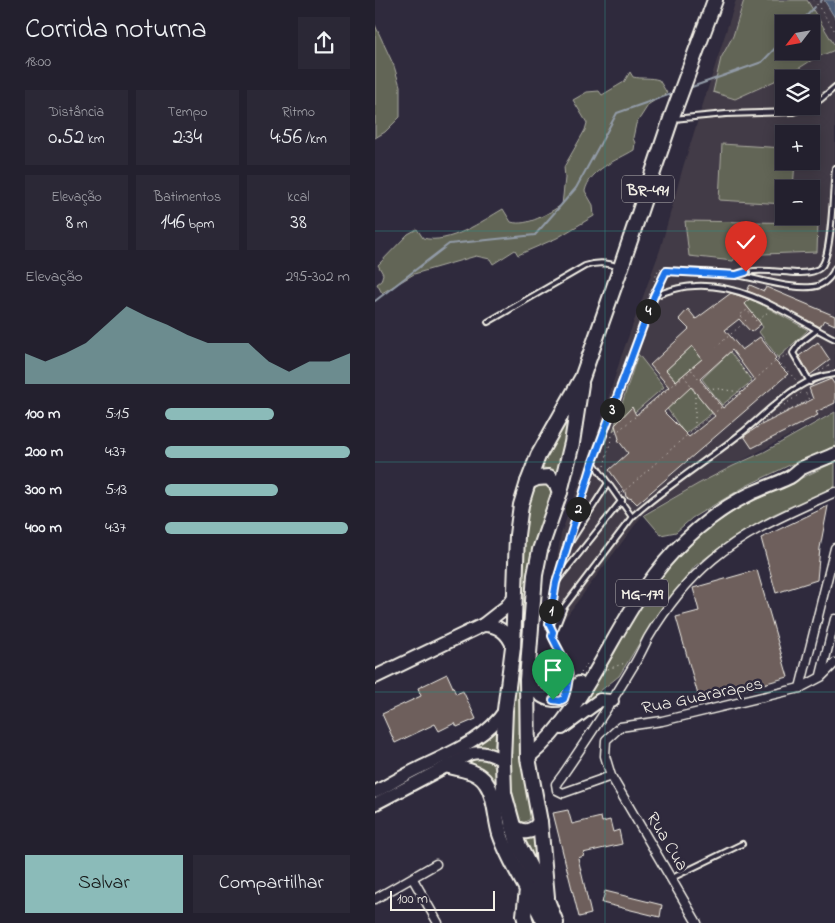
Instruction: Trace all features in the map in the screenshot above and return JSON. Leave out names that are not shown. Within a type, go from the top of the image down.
[{"type":"highway","name":"BR-491","points":[[547,900],[540,822],[528,758],[527,680],[535,575],[547,526],[560,492],[573,436],[582,378],[671,119],[715,0]]},
{"type":"highway","name":"BR-491","points":[[556,923],[547,900],[523,857],[512,826],[504,794],[505,710],[513,646],[517,535],[521,505],[528,482],[549,433],[582,378]]},
{"type":"highway","points":[[528,482],[537,478],[549,477],[557,485],[560,492]]},
{"type":"highway","points":[[449,766],[475,773],[486,783],[491,792],[500,834],[545,923]]},
{"type":"highway","points":[[512,826],[527,832],[540,822]]},
{"type":"highway","points":[[521,877],[523,857]]},
{"type":"highway","points":[[524,920],[527,890]]},
{"type":"main road","name":"MG-179","points":[[528,758],[555,732],[655,574],[683,542],[722,510],[749,494],[787,478],[798,470],[835,454]]},
{"type":"main road","name":"MG-179","points":[[564,699],[576,688],[650,570],[677,539],[718,504],[785,470],[798,470]]},
{"type":"main road","points":[[375,678],[483,625],[496,617],[515,596]]},
{"type":"main road","points":[[483,625],[500,629],[509,636],[513,646]]},
{"type":"main road","points":[[527,680],[532,688],[546,698],[560,701],[564,699]]},
{"type":"main road","points":[[555,732],[600,700],[612,700]]},
{"type":"main road","points":[[375,804],[397,786],[479,737],[492,726],[505,710]]},
{"type":"main road","points":[[375,792],[397,786],[449,766],[470,754],[488,753],[503,760]]},
{"type":"street","points":[[611,776],[563,793],[557,790],[555,784],[612,700],[677,595],[694,576],[733,544],[753,531],[835,492]]},
{"type":"street","points":[[800,688],[835,548]]},
{"type":"street","points":[[821,677],[835,619]]},
{"type":"street","name":"Rua Guararapes","points":[[611,776],[605,756],[607,740],[620,727],[662,721],[800,688],[821,677],[835,662]]},
{"type":"street","name":"Rua Cua","points":[[611,776],[697,923]]},
{"type":"street","points":[[375,899],[437,864]]},
{"type":"street","points":[[413,879],[438,923]]},
{"type":"lane","points":[[820,100],[835,87]]},
{"type":"lane","points":[[671,119],[726,114],[775,113]]},
{"type":"lane","points":[[736,275],[754,271],[806,273],[823,266],[830,241],[835,168]]},
{"type":"lane","points":[[488,322],[585,266],[605,262],[621,268]]},
{"type":"lane","points":[[564,699],[569,684],[569,675],[567,666],[552,636],[553,632],[549,624],[556,583],[593,462],[654,296],[666,271],[736,275],[808,287],[820,285],[827,280],[835,268]]},
{"type":"lane","points":[[654,296],[673,289],[695,286],[720,287],[746,293],[835,339]]},
{"type":"lane","points":[[810,382],[793,353],[800,343],[817,330]]},
{"type":"lane","points":[[553,632],[564,607],[632,517],[756,421],[789,392],[810,382],[835,374]]},
{"type":"lane","points":[[593,462],[622,500],[632,517]]},
{"type":"lane","points":[[566,548],[608,483]]},
{"type":"lane","points":[[556,583],[622,500]]},
{"type":"lane","points":[[672,878],[742,844]]},
{"type":"path","points":[[814,0],[835,31]]},
{"type":"path","points":[[716,347],[746,321],[741,315],[747,310],[757,322],[773,306]]},
{"type":"path","points":[[621,493],[777,360],[793,353]]},
{"type":"path","points":[[777,360],[801,386]]},
{"type":"path","points":[[737,361],[753,382]]},
{"type":"path","points":[[603,468],[612,436],[692,370],[721,408]]},
{"type":"path","points":[[684,376],[695,391],[695,428]]},
{"type":"path","points":[[705,387],[741,392]]},
{"type":"path","points":[[602,672],[626,663]]},
{"type":"path","points":[[580,674],[587,664]]},
{"type":"shaded area","points":[[736,0],[835,0],[835,411],[644,513],[562,622],[547,619],[561,534],[601,422],[621,357],[660,250],[683,167]]},
{"type":"green space","points":[[744,0],[807,0],[816,15],[775,15],[775,60],[812,60],[796,70],[775,70],[775,81],[735,99],[713,92],[721,58],[733,36]]},
{"type":"green space","points":[[820,21],[835,46],[835,50],[820,56]]},
{"type":"green space","points":[[375,25],[394,66],[400,86],[400,117],[385,132],[375,138]]},
{"type":"green space","points":[[630,72],[633,77],[659,80],[667,93],[649,104],[636,124],[633,138],[635,143],[634,150],[598,171],[588,183],[585,191],[593,205],[594,216],[557,238],[518,255],[515,250],[493,264],[490,259],[476,256],[414,274],[382,293],[377,284],[381,281],[383,274],[378,265],[408,234],[417,229],[423,238],[444,238],[465,231],[503,209],[511,222],[524,223],[562,205],[565,178],[564,167],[587,123],[573,100],[587,92],[599,91],[602,95],[624,82]]},
{"type":"green space","points":[[722,144],[775,147],[775,170],[794,170],[794,180],[775,180],[775,203],[719,200]]},
{"type":"green space","points":[[685,221],[818,225],[817,252],[737,255],[733,261],[689,256]]},
{"type":"green space","points":[[750,298],[808,330],[778,358],[759,332],[763,327],[745,304]]},
{"type":"green space","points":[[692,346],[702,359],[676,381],[666,370]]},
{"type":"green space","points":[[730,352],[752,381],[722,405],[702,379]]},
{"type":"green space","points":[[638,354],[664,387],[613,431],[615,425]]},
{"type":"green space","points":[[691,386],[712,413],[685,434],[666,407]]},
{"type":"green space","points":[[576,396],[559,474],[553,470],[539,467]]},
{"type":"green space","points":[[835,412],[835,448],[792,464],[746,486],[692,518],[676,532],[661,535],[644,515],[698,484],[764,452]]},
{"type":"green space","points":[[835,462],[835,486],[774,514],[731,539],[695,566],[658,613],[619,676],[576,710],[641,601],[662,571],[701,533],[739,508]]},
{"type":"green space","points":[[539,483],[547,484],[551,491],[531,571],[522,641],[520,670],[521,728],[531,815],[529,820],[522,823],[518,821],[505,771],[523,527],[528,505]]},
{"type":"green space","points":[[496,727],[494,751],[403,783],[404,781]]},
{"type":"green space","points":[[479,757],[489,759],[495,767],[500,800],[461,765]]},
{"type":"green space","points":[[535,835],[544,886],[520,840]]},
{"type":"water","points":[[824,0],[835,0],[835,18]]},
{"type":"building","points":[[750,285],[764,291],[766,287],[835,316],[835,325],[824,320],[820,327],[769,300],[747,291]]},
{"type":"building","points":[[731,293],[749,299],[745,304],[761,324],[751,332],[739,319],[725,330],[742,350],[760,337],[776,358],[774,360],[788,374],[637,504],[632,499],[626,497],[625,492],[609,470],[628,453],[618,440],[615,425],[632,407],[636,415],[669,387],[650,365],[689,329],[679,319],[688,309],[696,319]],"holes":[[[692,346],[702,359],[676,381],[666,370]],[[732,350],[755,381],[723,408],[700,379]],[[691,387],[715,416],[689,437],[664,412]]]},
{"type":"building","points":[[818,342],[830,360],[810,375],[799,356]]},
{"type":"building","points":[[831,379],[835,385],[835,403],[816,412],[818,415],[752,448],[744,436],[759,426],[813,399],[809,388]]},
{"type":"building","points":[[828,506],[820,548],[817,580],[776,593],[761,538]]},
{"type":"building","points":[[757,570],[788,677],[700,702],[676,617],[699,611],[693,588]]},
{"type":"building","points":[[447,674],[456,694],[463,691],[476,719],[457,727],[455,723],[439,731],[435,724],[395,743],[382,714],[421,696],[418,688]]},
{"type":"building","points":[[568,810],[572,824],[601,817],[602,822],[610,820],[613,832],[619,830],[622,844],[583,853],[584,856],[578,858],[591,914],[579,917],[553,813]]},
{"type":"building","points":[[605,891],[662,905],[660,917],[602,903]]},
{"type":"waterway","points":[[807,15],[815,7]]},
{"type":"waterway","points":[[689,88],[762,62],[775,48]]},
{"type":"waterway","points":[[375,301],[449,244],[535,235],[576,188],[617,113],[674,93]]},
{"type":"route","points":[[553,700],[560,701],[564,699],[569,684],[567,666],[552,636],[553,632],[549,624],[556,583],[593,462],[654,296],[666,271],[736,275],[746,272]]}]
